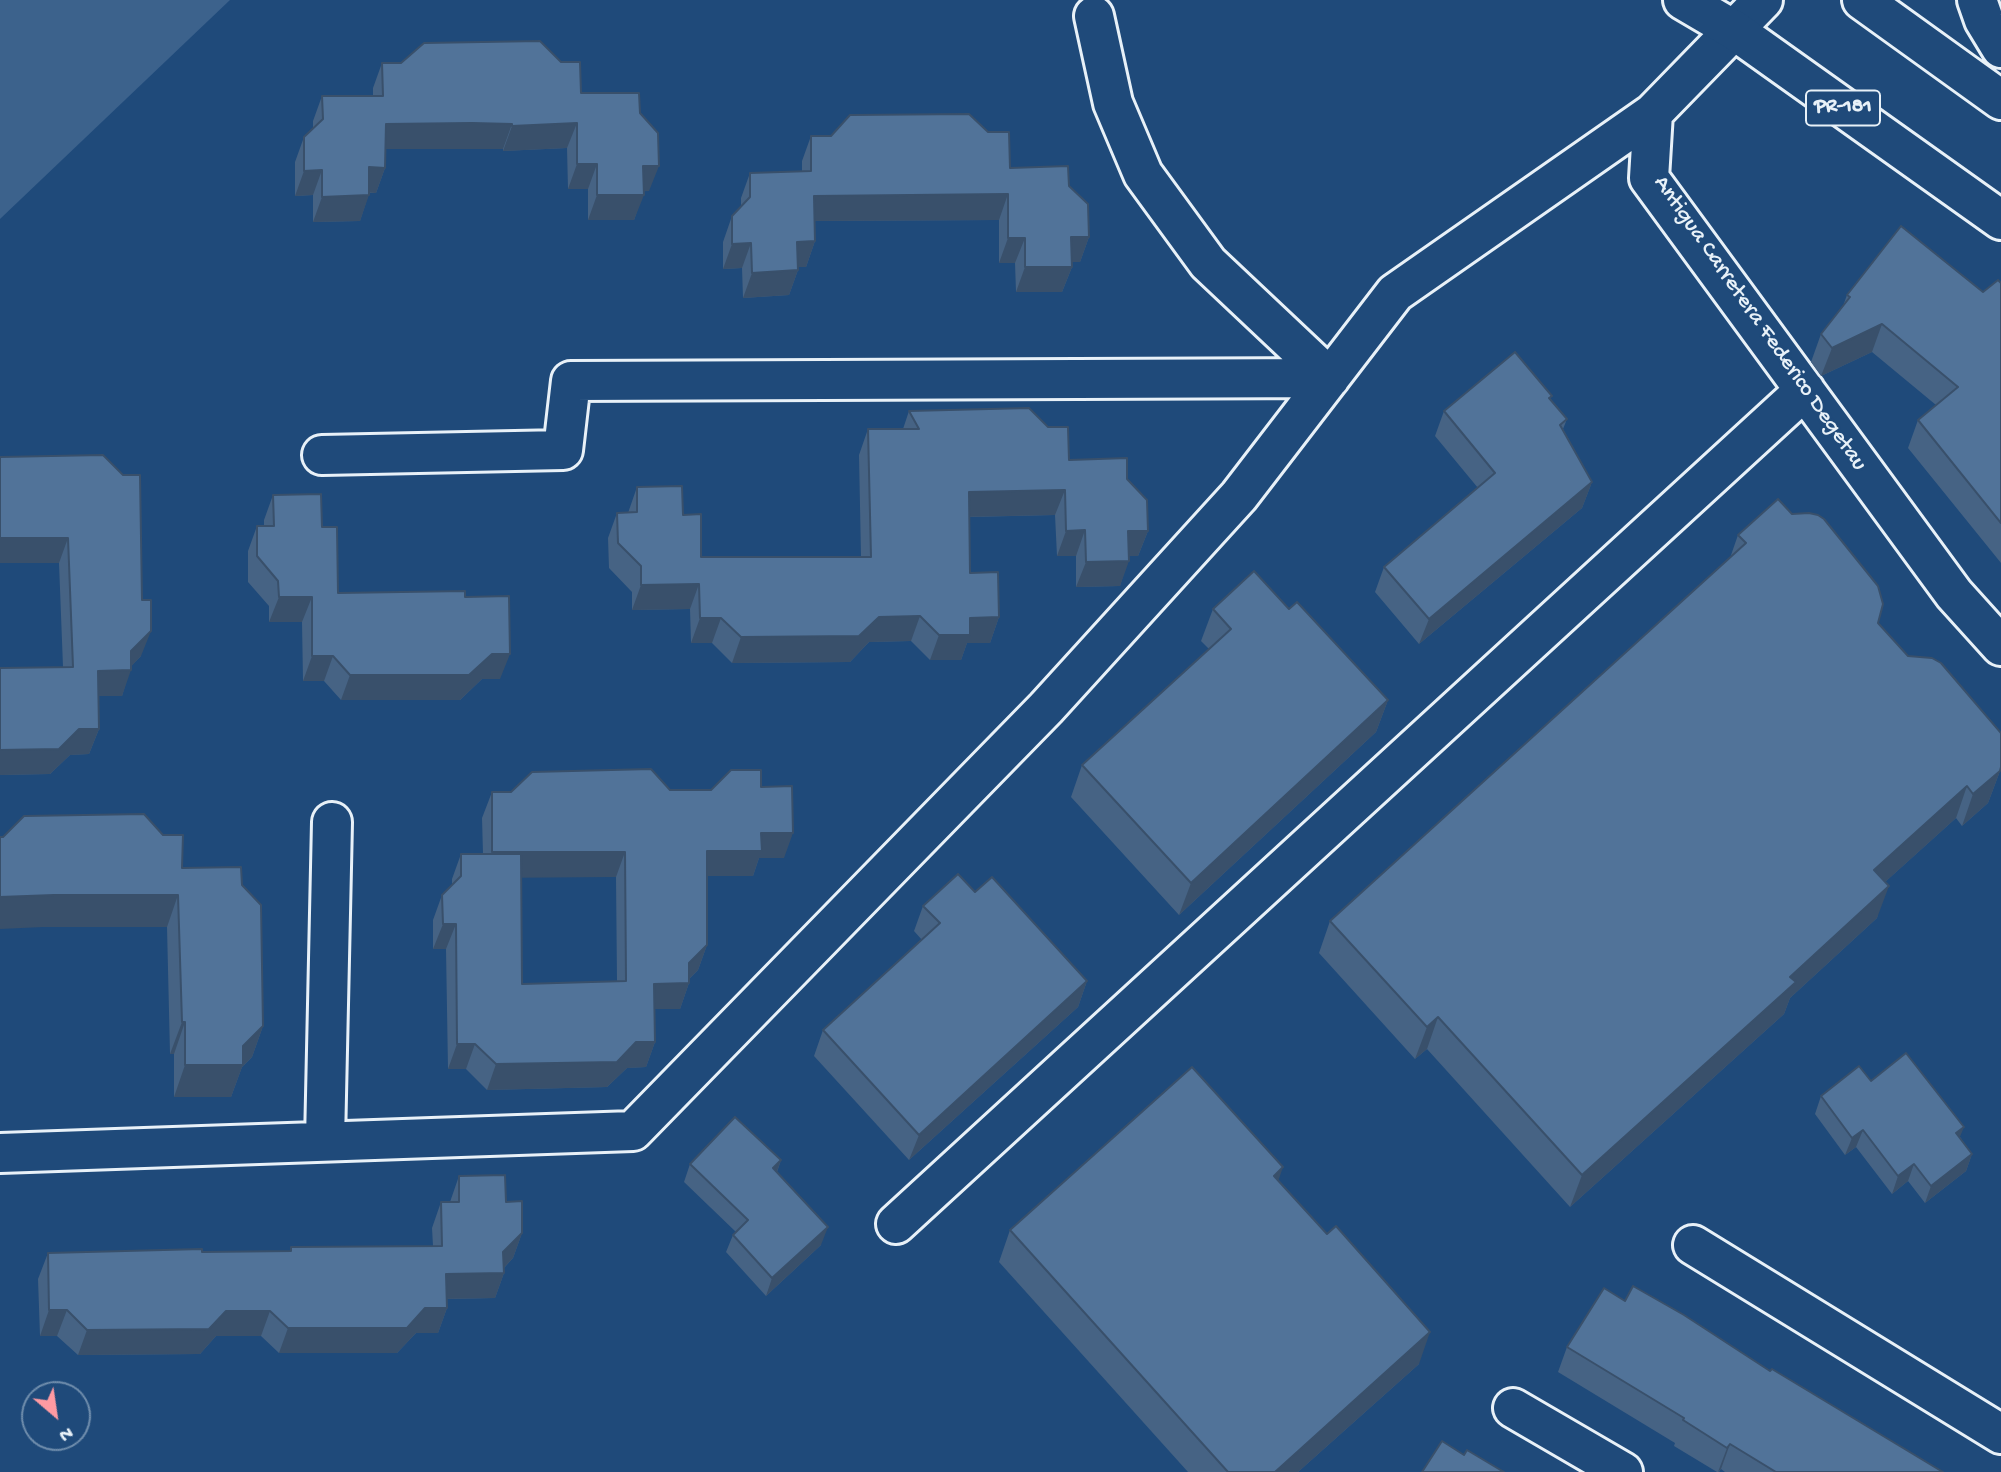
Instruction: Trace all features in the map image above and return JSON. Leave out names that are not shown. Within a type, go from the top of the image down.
[{"type":"main road","name":"PR-181","points":[[1683,0],[1734,30],[2001,220]]},
{"type":"main road","points":[[0,1153],[633,1131],[1046,708],[1239,496],[1395,293],[1653,113],[1763,0]]},
{"type":"main road","points":[[1862,0],[2001,100]]},
{"type":"main road","points":[[1977,0],[1984,20],[2001,47]]},
{"type":"main road","points":[[1094,16],[1113,103],[1143,174],[1208,263],[1330,378]]},
{"type":"main road","name":"Antigua Carretera Federico Degetau","points":[[1653,113],[1650,178],[1954,594],[2001,646]]},
{"type":"main road","points":[[322,455],[564,450],[571,381],[1330,378]]},
{"type":"main road","points":[[896,1224],[1805,390]]},
{"type":"main road","points":[[325,1141],[332,822]]},
{"type":"main road","points":[[1693,1245],[2001,1434]]},
{"type":"main road","points":[[1513,1408],[1623,1472]]},
{"type":"shaded area","points":[[0,0],[230,0],[0,219]]},
{"type":"building","points":[[540,41],[561,62],[580,62],[581,93],[639,93],[640,113],[658,133],[659,166],[643,166],[644,195],[597,195],[597,164],[577,164],[577,123],[512,126],[472,123],[386,124],[385,168],[369,167],[369,195],[322,197],[322,170],[304,171],[304,137],[323,119],[322,96],[383,96],[382,63],[401,63],[424,43]]},
{"type":"building","points":[[969,114],[988,132],[1009,132],[1010,168],[1068,166],[1069,186],[1088,204],[1089,237],[1071,237],[1072,267],[1025,267],[1025,238],[1008,238],[1008,194],[814,196],[815,241],[797,242],[798,270],[752,273],[751,243],[732,244],[732,216],[750,197],[750,173],[811,171],[811,136],[831,136],[850,115]]},
{"type":"building","points":[[1901,226],[1983,292],[1998,280],[2001,283],[2001,523],[1918,420],[1958,387],[1882,324],[1832,348],[1821,334],[1850,297],[1847,295]]},
{"type":"building","points":[[1515,352],[1552,396],[1549,398],[1567,419],[1560,425],[1592,482],[1429,619],[1384,567],[1495,473],[1444,411]]},
{"type":"building","points":[[1029,408],[1048,427],[1068,427],[1069,460],[1127,458],[1127,479],[1147,500],[1148,531],[1128,531],[1129,561],[1086,562],[1085,530],[1066,531],[1065,490],[969,492],[970,573],[998,572],[999,617],[970,618],[970,635],[939,635],[920,616],[879,617],[859,636],[741,637],[721,618],[700,618],[699,584],[641,585],[641,566],[618,543],[617,513],[637,512],[637,487],[682,486],[683,515],[701,514],[701,557],[871,557],[868,429],[919,429],[909,411]]},
{"type":"building","points":[[103,455],[123,475],[140,475],[142,600],[151,600],[151,631],[131,651],[131,670],[98,671],[99,729],[79,729],[59,749],[0,750],[0,668],[73,667],[68,538],[0,538],[0,457]]},
{"type":"building","points":[[321,494],[322,527],[337,527],[338,593],[465,591],[465,597],[509,596],[510,654],[492,654],[469,675],[350,675],[333,656],[312,656],[312,597],[279,597],[278,581],[257,556],[257,526],[274,526],[273,495]]},
{"type":"building","points":[[1778,499],[1792,514],[1809,513],[1824,519],[1878,586],[1883,604],[1878,623],[1908,656],[1932,658],[1941,663],[2001,733],[2000,771],[1973,794],[1967,786],[1874,870],[1889,886],[1790,977],[1796,982],[1582,1175],[1438,1017],[1427,1027],[1330,921],[1746,543],[1738,535]]},
{"type":"building","points":[[1254,571],[1289,609],[1297,602],[1388,700],[1191,883],[1082,765],[1231,629],[1213,609]]},
{"type":"building","points":[[651,769],[670,790],[711,790],[731,770],[761,770],[761,787],[792,786],[793,833],[761,833],[762,851],[707,851],[707,945],[689,963],[689,983],[654,984],[655,1042],[636,1042],[617,1062],[496,1064],[475,1044],[457,1044],[456,924],[443,924],[442,895],[461,876],[461,854],[521,854],[522,984],[626,981],[625,852],[492,852],[492,792],[511,792],[532,772]]},
{"type":"building","points":[[144,814],[163,835],[183,835],[182,868],[241,867],[242,885],[261,905],[263,1026],[243,1046],[243,1065],[185,1065],[178,895],[0,897],[0,837],[24,816]]},
{"type":"building","points":[[958,874],[975,892],[992,877],[1087,981],[919,1135],[823,1030],[940,923],[923,906]]},
{"type":"building","points":[[1906,1053],[1964,1127],[1956,1133],[1972,1154],[1931,1186],[1914,1164],[1898,1176],[1863,1130],[1852,1138],[1821,1096],[1859,1066],[1871,1081]]},
{"type":"building","points":[[1192,1067],[1283,1167],[1274,1176],[1327,1234],[1336,1226],[1430,1332],[1275,1472],[1228,1472],[1010,1230]]},
{"type":"building","points":[[735,1117],[781,1160],[773,1168],[828,1227],[772,1278],[733,1235],[748,1220],[690,1164]]},
{"type":"building","points":[[505,1175],[506,1202],[522,1201],[522,1233],[503,1252],[504,1273],[446,1274],[447,1308],[425,1308],[407,1328],[288,1328],[270,1311],[226,1311],[209,1329],[87,1330],[67,1310],[49,1310],[48,1253],[202,1249],[202,1252],[291,1251],[291,1247],[442,1246],[441,1202],[459,1202],[459,1176]]},
{"type":"building","points":[[1633,1286],[1684,1315],[1770,1371],[1772,1369],[1943,1472],[1776,1472],[1730,1444],[1727,1448],[1683,1420],[1684,1418],[1567,1347],[1604,1288],[1625,1301]]},
{"type":"building","points":[[1442,1441],[1464,1455],[1467,1450],[1504,1472],[1422,1472]]}]
